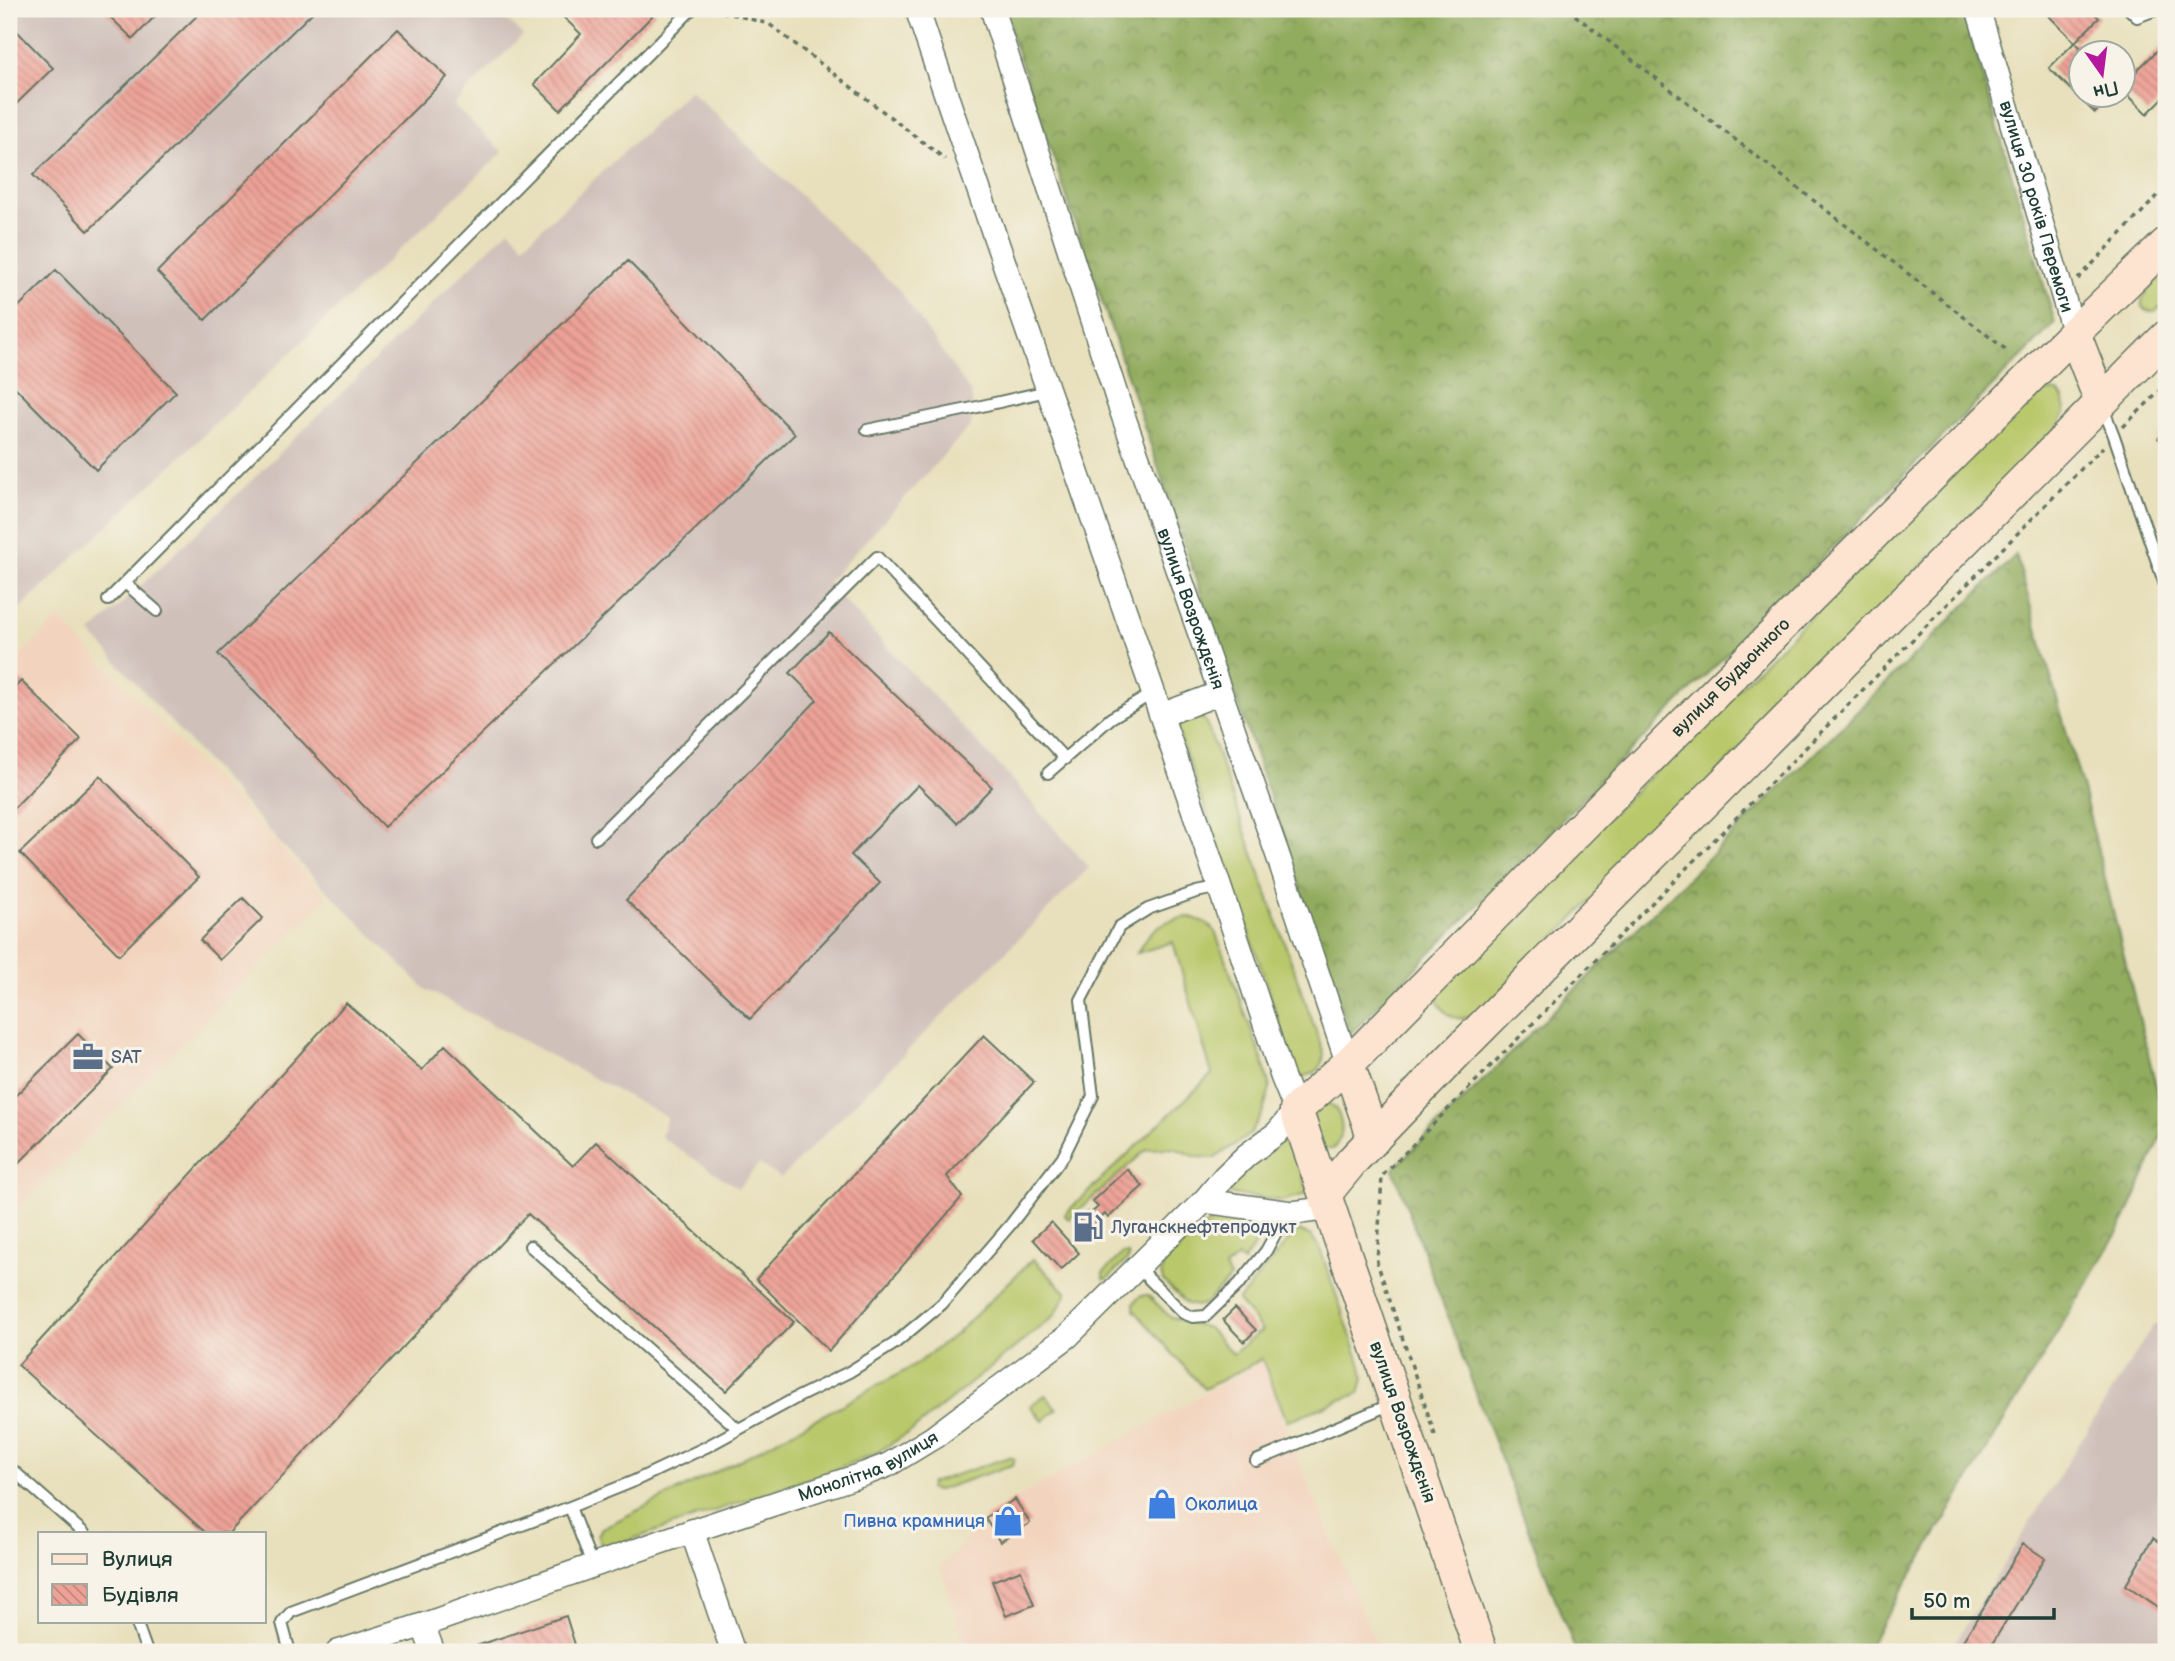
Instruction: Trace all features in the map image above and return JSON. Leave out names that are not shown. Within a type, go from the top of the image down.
[{"type":"main road","name":"вулиця Будьонного","points":[[1296,1111],[1348,1064],[1605,803],[2166,244]]},
{"type":"main road","name":"вулиця 30 років Перемоги","points":[[2074,333],[2101,402]]},
{"type":"main road","points":[[1328,1199],[1374,1139],[1463,1046],[2166,337]]},
{"type":"main road","name":"вулиця Возрождєнія","points":[[1348,1064],[1374,1139]]},
{"type":"main road","name":"вулиця Возрождєнія","points":[[1296,1111],[1397,1402],[1477,1649]]},
{"type":"street","name":"вулиця Возрождєнія","points":[[917,9],[1296,1111]]},
{"type":"street","name":"вулиця Возрождєнія","points":[[992,9],[1118,401],[1348,1064]]},
{"type":"street","name":"вулиця 30 років Перемоги","points":[[1978,9],[2074,333]]},
{"type":"street","points":[[1162,715],[1220,694]]},
{"type":"street","name":"Монолітна вулиця","points":[[338,1652],[424,1625],[888,1465],[986,1398],[1068,1336],[1224,1177],[1277,1133],[1296,1111]]},
{"type":"street","points":[[1203,1201],[1282,1213],[1305,1212],[1328,1199]]},
{"type":"street","points":[[692,1531],[733,1652]]},
{"type":"street","points":[[424,1625],[433,1652]]},
{"type":"lane","points":[[108,600],[692,9]]},
{"type":"lane","points":[[2129,9],[2137,17],[2158,9]]},
{"type":"lane","points":[[867,429],[1047,391]]},
{"type":"lane","points":[[2101,402],[2166,588]]},
{"type":"lane","points":[[596,838],[877,557],[1065,759]]},
{"type":"lane","points":[[125,583],[158,611]]},
{"type":"lane","points":[[1048,774],[1111,718],[1154,692]]},
{"type":"lane","points":[[290,1652],[282,1623],[291,1612],[632,1482],[706,1447],[849,1372],[894,1344],[942,1304],[1011,1224],[1064,1155],[1093,1096],[1081,1000],[1119,927],[1148,909],[1196,892],[1221,887]]},
{"type":"lane","points":[[1137,1267],[1183,1313],[1193,1317],[1206,1316],[1240,1283],[1266,1251],[1279,1227],[1282,1213]]},
{"type":"lane","points":[[530,1246],[738,1429]]},
{"type":"lane","points":[[1256,1461],[1397,1402]]},
{"type":"lane","points":[[9,1467],[83,1532]]},
{"type":"lane","points":[[570,1507],[593,1567]]},
{"type":"lane","points":[[136,1622],[147,1652]]},
{"type":"path","points":[[712,9],[769,24],[975,182]]},
{"type":"path","points":[[1567,9],[2009,352]]},
{"type":"path","points":[[2063,295],[2166,187]]},
{"type":"path","points":[[1439,1444],[1377,1262],[1382,1176],[2166,385]]},
{"type":"shaded area","points":[[9,9],[495,9],[523,35],[453,105],[503,152],[9,619]]},
{"type":"shaded area","points":[[690,90],[900,291],[971,393],[971,425],[827,583],[1006,773],[1089,868],[781,1178],[759,1164],[738,1188],[661,1137],[667,1117],[425,989],[281,844],[91,633],[509,229],[524,245]]},
{"type":"shaded area","name":"SAT","points":[[59,618],[328,897],[9,1217],[9,666]]},
{"type":"shaded area","points":[[2154,1324],[2166,1324],[2166,1652],[1949,1652]]},
{"type":"shaded area","name":"Околица","points":[[1262,1361],[1286,1430],[1379,1652],[967,1652],[941,1567],[985,1518]]},
{"type":"green space","points":[[1003,9],[1963,9],[2055,323],[1350,1034]]},
{"type":"green space","points":[[2166,272],[2166,303],[2155,312],[2146,310],[2142,306],[2145,294]]},
{"type":"green space","points":[[2049,391],[2058,392],[2064,399],[2065,413],[2056,430],[1478,1015],[1459,1018],[1446,1012],[1437,1001],[1439,985],[2034,395]]},
{"type":"green space","points":[[2016,555],[2083,790],[2166,1126],[2125,1220],[1865,1652],[1576,1652],[1393,1169]]},
{"type":"green space","points":[[1195,716],[1205,720],[1210,733],[1324,1054],[1318,1069],[1303,1077],[1294,1069],[1257,955],[1177,729],[1185,718]]},
{"type":"green space","points":[[1190,917],[1208,924],[1216,934],[1270,1088],[1263,1112],[1250,1134],[1215,1158],[1197,1157],[1174,1148],[1147,1149],[1069,1219],[1064,1215],[1212,1074],[1173,942],[1137,953],[1152,931],[1172,920]]},
{"type":"green space","points":[[1328,1103],[1336,1108],[1341,1124],[1340,1139],[1333,1149],[1324,1149],[1316,1140],[1313,1109]]},
{"type":"green space","points":[[1282,1142],[1290,1142],[1307,1189],[1306,1194],[1283,1201],[1224,1193],[1242,1166]]},
{"type":"green space","points":[[1226,1219],[1265,1230],[1243,1262],[1238,1257],[1225,1268],[1230,1278],[1205,1304],[1187,1304],[1163,1281],[1163,1265],[1197,1231],[1213,1221]]},
{"type":"green space","points":[[1298,1231],[1310,1235],[1319,1246],[1364,1379],[1359,1393],[1287,1421],[1262,1359],[1204,1389],[1134,1310],[1134,1303],[1141,1295],[1148,1295],[1170,1317],[1208,1328],[1233,1354],[1262,1330],[1238,1301]]},
{"type":"green space","points":[[1122,1254],[1128,1254],[1129,1258],[1107,1279],[1103,1278],[1103,1273]]},
{"type":"green space","points":[[1033,1259],[1067,1293],[1055,1315],[913,1430],[876,1453],[833,1470],[610,1547],[600,1543],[598,1535],[602,1528],[740,1460],[912,1367],[956,1334]]},
{"type":"green space","points":[[1045,1395],[1057,1409],[1043,1421],[1030,1406]]},
{"type":"green space","points":[[1009,1457],[1015,1459],[1012,1465],[936,1491],[929,1489],[931,1483]]},
{"type":"building","points":[[102,9],[162,9],[133,39]]},
{"type":"building","points":[[204,9],[316,9],[88,231],[33,175]]},
{"type":"building","points":[[555,9],[650,9],[655,13],[560,110],[534,84],[581,34]]},
{"type":"building","points":[[2042,9],[2090,9],[2099,18],[2079,38],[2071,38]]},
{"type":"building","points":[[9,23],[53,68],[9,111]]},
{"type":"building","points":[[398,29],[447,77],[205,320],[157,272]]},
{"type":"building","points":[[2166,42],[2166,95],[2147,114],[2136,103],[2136,71]]},
{"type":"building","points":[[2066,51],[2066,85],[2049,68]]},
{"type":"building","points":[[628,261],[795,434],[384,827],[218,654]]},
{"type":"building","points":[[56,270],[176,392],[96,470],[9,381],[9,316]]},
{"type":"building","points":[[2166,430],[2166,447],[2158,438]]},
{"type":"building","points":[[829,632],[992,787],[957,823],[918,785],[851,855],[880,883],[750,1019],[626,900],[817,700],[790,673]]},
{"type":"building","points":[[21,681],[81,739],[9,813],[9,694]]},
{"type":"building","points":[[100,776],[199,877],[119,955],[20,853]]},
{"type":"building","points":[[243,898],[263,918],[220,960],[200,940]]},
{"type":"building","points":[[346,1003],[422,1070],[445,1045],[573,1166],[596,1142],[794,1322],[726,1391],[528,1214],[230,1532],[205,1532],[18,1365]]},
{"type":"building","points":[[78,1034],[113,1069],[9,1173],[9,1102]]},
{"type":"building","points":[[984,1035],[1034,1082],[947,1176],[962,1197],[829,1351],[756,1279]]},
{"type":"building","points":[[1127,1169],[1143,1186],[1108,1218],[1105,1214],[1096,1222],[1102,1228],[1089,1241],[1074,1225],[1087,1212],[1089,1215],[1098,1207],[1092,1201]]},
{"type":"building","points":[[1051,1222],[1079,1253],[1061,1270],[1033,1239]]},
{"type":"building","points":[[1235,1308],[1256,1330],[1244,1342],[1223,1320]]},
{"type":"building","name":"Пивна крамниця","points":[[1015,1499],[1030,1523],[1000,1542],[985,1518]]},
{"type":"building","points":[[2153,1538],[2166,1547],[2166,1612],[2126,1585]]},
{"type":"building","points":[[2023,1544],[2045,1558],[1987,1652],[1956,1652]]},
{"type":"building","points":[[1021,1570],[1034,1605],[1006,1616],[992,1581]]},
{"type":"building","points":[[566,1616],[576,1648],[561,1652],[458,1652]]},
{"type":"place","name":"SAT","points":[[88,1057]]},
{"type":"place","name":"Луганскнефтепродукт","points":[[1088,1227]]},
{"type":"place","name":"Околица","points":[[1162,1504]]},
{"type":"place","name":"Пивна крамниця","points":[[1008,1521]]}]
